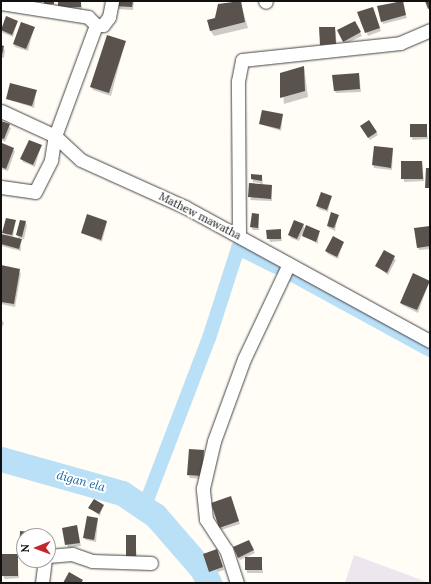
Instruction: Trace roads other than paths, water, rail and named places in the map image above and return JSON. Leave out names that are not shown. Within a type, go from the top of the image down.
[{"type":"street","points":[[1,3],[88,17],[96,25],[103,25],[109,17],[112,1]]},
{"type":"street","points":[[1,187],[35,192],[51,160],[55,136],[96,25]]},
{"type":"street","points":[[239,236],[238,81],[242,60],[400,43],[430,30]]},
{"type":"street","name":"Mathew mawatha","points":[[1,111],[55,136],[81,160],[185,207],[430,341]]},
{"type":"street","points":[[238,583],[226,550],[206,518],[203,488],[214,441],[244,359],[289,264]]},
{"type":"street","points":[[56,555],[72,554],[92,561],[151,563]]},
{"type":"street","points":[[42,583],[44,568]]},
{"type":"waterway","points":[[144,508],[209,338],[238,248],[276,267]]},
{"type":"waterway","points":[[291,274],[430,350]]},
{"type":"waterway","name":"digan ela","points":[[1,459],[122,493],[155,515],[202,569],[209,583]]}]
